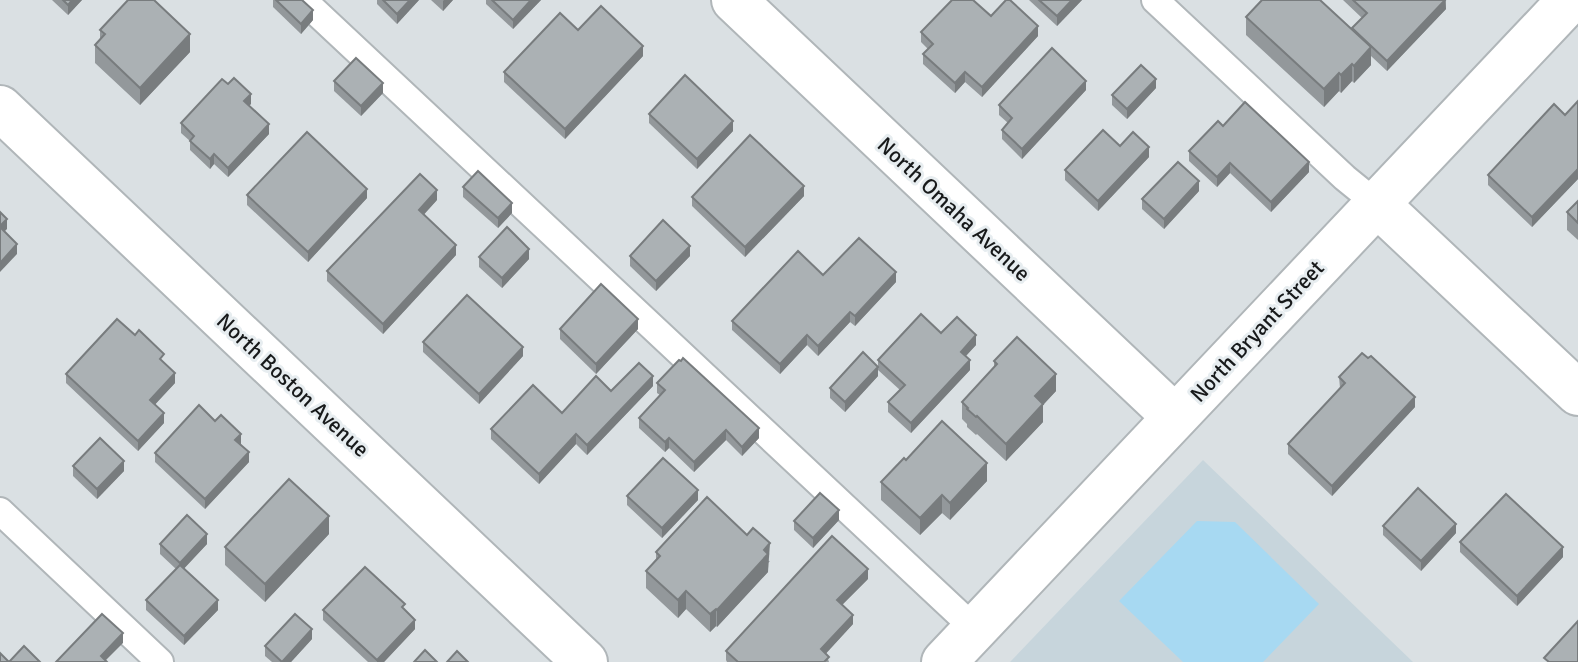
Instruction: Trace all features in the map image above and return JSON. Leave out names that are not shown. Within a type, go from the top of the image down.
[{"type":"street","name":"North Omaha Avenue","points":[[734,0],[1175,417]]},
{"type":"street","name":"North Bryant Street","points":[[944,662],[1570,0]]},
{"type":"street","name":"North Boston Avenue","points":[[0,108],[585,662]]},
{"type":"street","points":[[1377,204],[1578,393]]},
{"type":"lane","points":[[303,0],[975,629]]},
{"type":"lane","points":[[1155,0],[1345,178],[1377,204]]},
{"type":"lane","points":[[0,511],[160,662]]},
{"type":"shaded area","points":[[1203,460],[1413,662],[1010,662]]},
{"type":"shaded area","points":[[1197,521],[1235,522],[1319,604],[1263,662],[1183,662],[1119,601]]},
{"type":"building","points":[[128,0],[154,0],[190,34],[140,88],[95,45],[105,34],[100,30]]},
{"type":"building","points":[[276,0],[302,0],[313,10],[301,24]]},
{"type":"building","points":[[383,0],[410,0],[397,14]]},
{"type":"building","points":[[492,0],[531,0],[513,20]]},
{"type":"building","points":[[952,0],[973,0],[991,16],[1006,0],[1010,0],[1038,26],[982,87],[965,72],[955,83],[923,54],[933,44],[921,32]]},
{"type":"building","points":[[1039,0],[1072,0],[1057,16]]},
{"type":"building","points":[[1262,0],[1320,0],[1371,47],[1354,66],[1352,64],[1341,75],[1339,73],[1324,89],[1246,17]]},
{"type":"building","points":[[1353,0],[1445,0],[1387,61],[1352,28],[1367,13]]},
{"type":"building","points":[[601,6],[643,46],[565,129],[504,72],[560,13],[578,30]]},
{"type":"building","points":[[1052,48],[1086,81],[1022,149],[1002,130],[1012,118],[999,105]]},
{"type":"building","points":[[356,58],[383,83],[361,106],[334,81]]},
{"type":"building","points":[[1141,65],[1156,79],[1127,109],[1112,95]]},
{"type":"building","points":[[685,75],[733,121],[697,159],[649,114]]},
{"type":"building","points":[[234,78],[251,94],[244,101],[269,124],[228,168],[214,154],[210,159],[190,141],[194,136],[181,123],[222,79],[228,84]]},
{"type":"building","points":[[1578,101],[1578,169],[1532,217],[1488,175],[1554,104],[1565,115]]},
{"type":"building","points":[[1245,102],[1309,162],[1271,202],[1230,163],[1217,177],[1189,151],[1218,121],[1223,126]]},
{"type":"building","points":[[1103,130],[1120,146],[1133,132],[1149,147],[1098,201],[1065,170]]},
{"type":"building","points":[[307,132],[367,189],[308,252],[247,195]]},
{"type":"building","points":[[750,135],[804,186],[745,247],[692,197]]},
{"type":"building","points":[[1178,162],[1199,181],[1164,219],[1142,199]]},
{"type":"building","points":[[478,171],[512,203],[498,218],[463,187]]},
{"type":"building","points":[[420,174],[437,190],[419,210],[456,245],[383,324],[327,271]]},
{"type":"building","points":[[1578,201],[1578,223],[1567,212]]},
{"type":"building","points":[[0,212],[7,219],[0,226]]},
{"type":"building","points":[[663,220],[690,246],[656,281],[630,256]]},
{"type":"building","points":[[0,227],[17,244],[0,263]]},
{"type":"building","points":[[507,227],[529,249],[502,278],[479,257]]},
{"type":"building","points":[[859,238],[896,272],[855,316],[850,312],[818,346],[807,335],[780,364],[732,321],[798,251],[823,275]]},
{"type":"building","points":[[601,284],[638,319],[596,364],[560,329]]},
{"type":"building","points":[[467,295],[523,347],[479,394],[423,342]]},
{"type":"building","points":[[921,314],[941,333],[957,317],[976,335],[961,352],[970,360],[911,423],[888,402],[905,385],[878,360]]},
{"type":"building","points":[[117,319],[135,335],[139,330],[164,354],[160,359],[175,373],[150,400],[164,413],[138,441],[66,374]]},
{"type":"building","points":[[1017,337],[1056,374],[1035,396],[1043,404],[1006,444],[962,402]]},
{"type":"building","points":[[863,352],[878,367],[845,402],[830,388]]},
{"type":"building","points":[[1362,353],[1368,358],[1371,356],[1415,397],[1332,486],[1288,444],[1345,383],[1339,377]]},
{"type":"building","points":[[683,358],[759,428],[742,447],[726,430],[694,462],[669,438],[665,442],[639,418],[665,390],[657,383]]},
{"type":"building","points":[[639,363],[653,376],[587,445],[576,434],[539,474],[491,429],[533,385],[562,413],[596,376],[611,391]]},
{"type":"building","points":[[199,405],[215,421],[221,415],[241,434],[235,440],[249,452],[205,499],[155,453]]},
{"type":"building","points":[[942,421],[987,463],[950,503],[942,495],[920,518],[881,482]]},
{"type":"building","points":[[100,438],[124,461],[97,489],[73,466]]},
{"type":"building","points":[[663,458],[698,490],[662,528],[627,496]]},
{"type":"building","points":[[289,479],[329,516],[265,584],[225,547]]},
{"type":"building","points":[[1418,488],[1456,524],[1421,561],[1383,526]]},
{"type":"building","points":[[820,493],[839,510],[813,538],[794,521]]},
{"type":"building","points":[[1506,494],[1563,547],[1517,596],[1460,542]]},
{"type":"building","points":[[707,497],[747,535],[753,528],[770,543],[764,550],[768,554],[710,614],[686,591],[678,600],[646,571],[660,556],[656,552]]},
{"type":"building","points":[[187,515],[207,534],[180,563],[160,544]]},
{"type":"building","points":[[832,536],[868,569],[837,600],[853,615],[821,649],[829,657],[824,662],[738,662],[726,651]]},
{"type":"building","points":[[180,565],[218,600],[184,636],[146,600]]},
{"type":"building","points":[[365,567],[405,604],[402,607],[415,620],[377,660],[323,610]]},
{"type":"building","points":[[102,614],[123,633],[101,656],[107,662],[56,662]]},
{"type":"building","points":[[295,614],[312,629],[282,662],[265,646]]},
{"type":"building","points":[[1578,621],[1578,662],[1549,662],[1544,658]]},
{"type":"building","points":[[24,646],[40,662],[9,662]]},
{"type":"building","points":[[425,650],[437,662],[414,662]]},
{"type":"building","points":[[457,651],[468,662],[447,662]]},
{"type":"building","points":[[0,653],[9,662],[0,662]]}]
